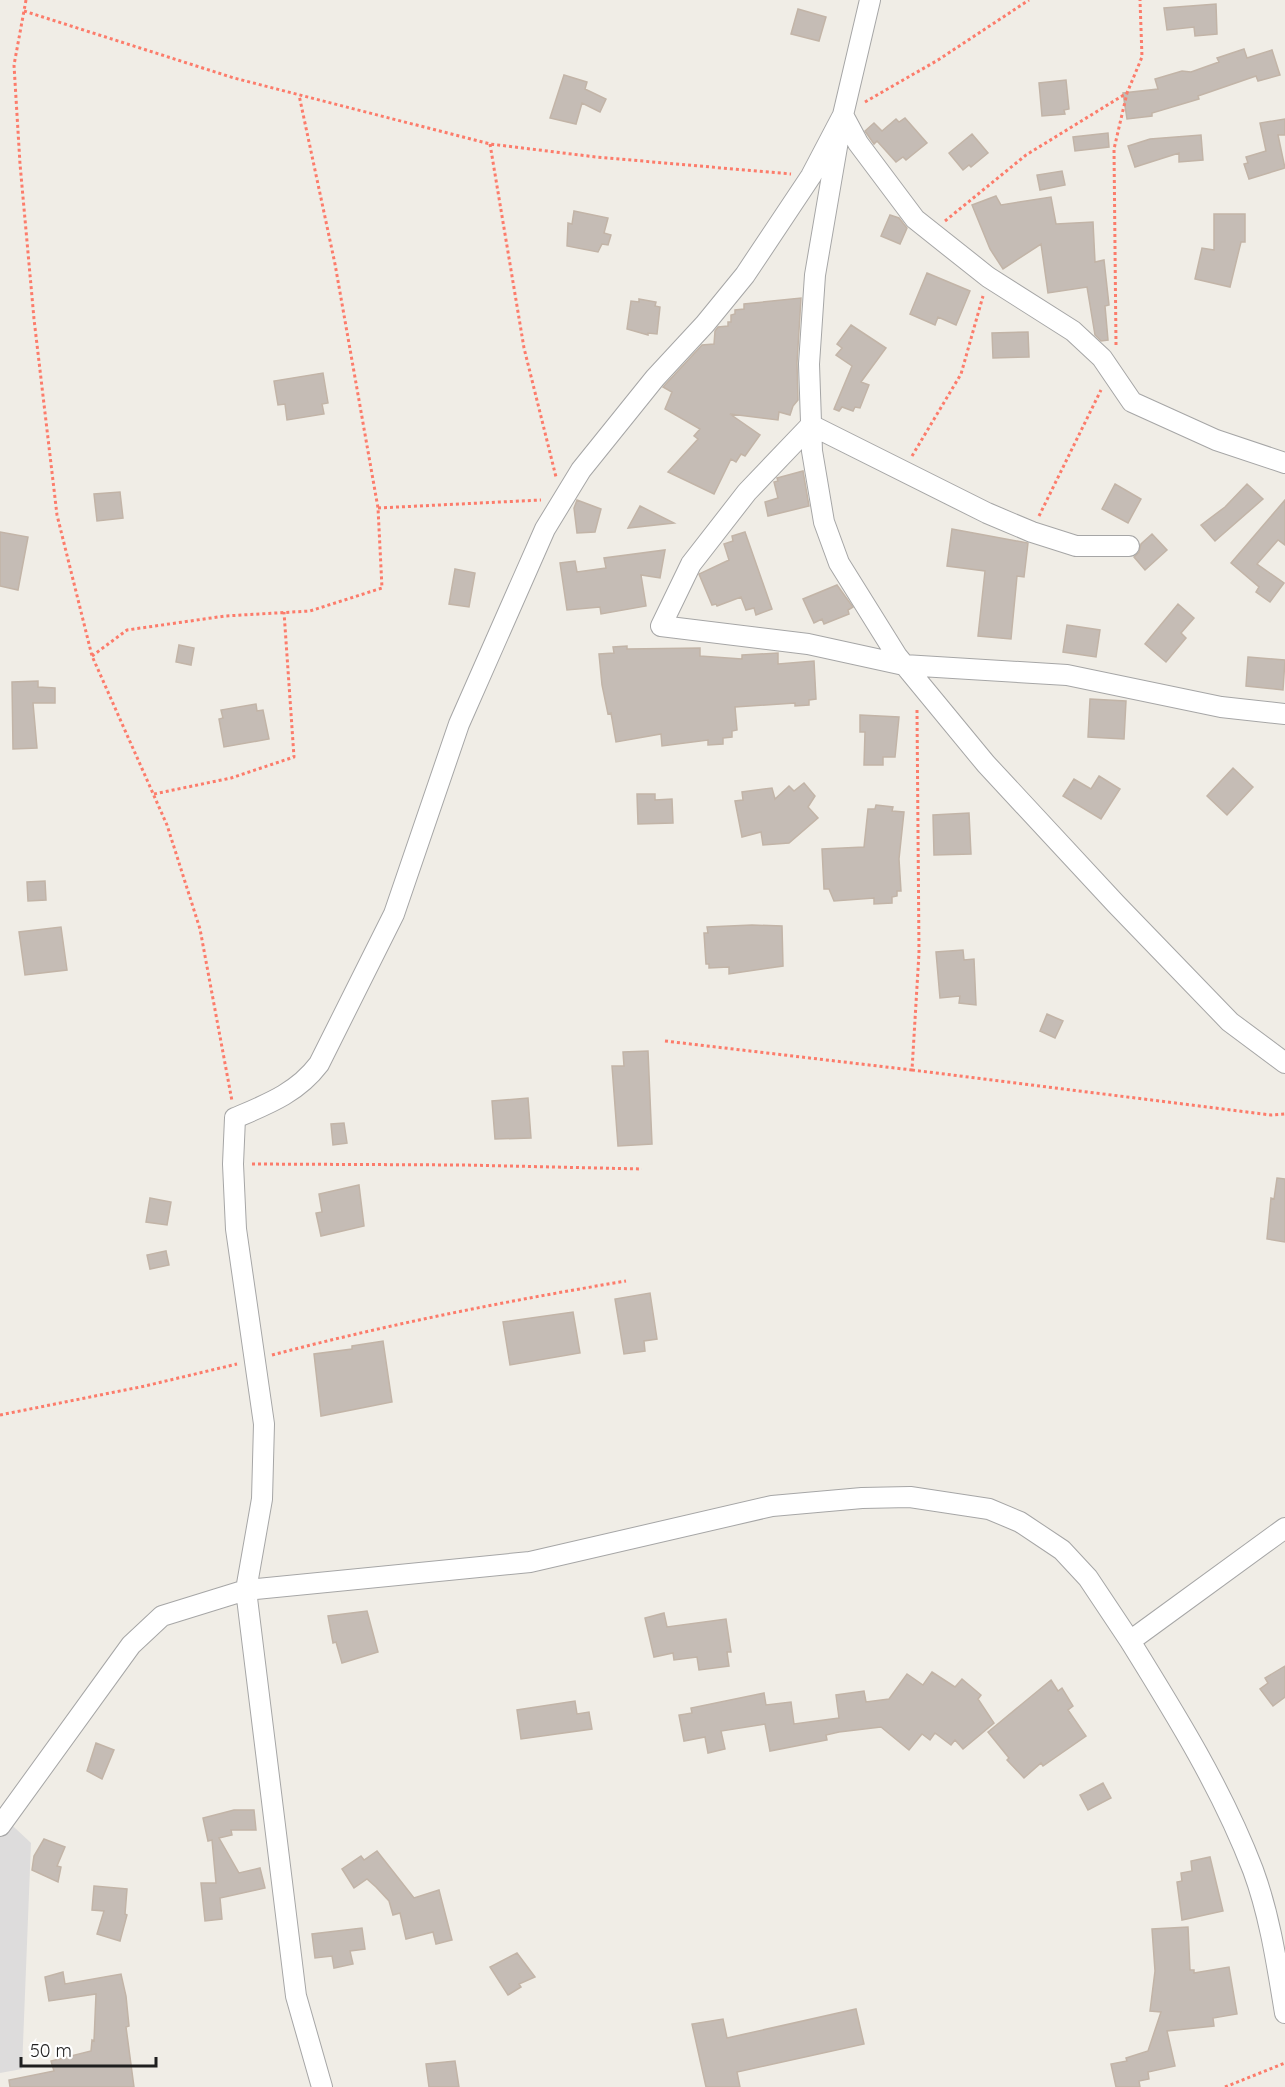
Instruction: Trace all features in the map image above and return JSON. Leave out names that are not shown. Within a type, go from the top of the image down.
[{"type":"street","points":[[870,0],[843,115],[814,275],[809,364],[812,451],[824,522],[839,563],[904,665],[986,764],[1230,1022],[1285,1064]]},
{"type":"street","points":[[322,2087],[296,1996],[246,1590],[262,1499],[264,1424],[236,1229],[232,1164],[235,1118],[275,1102],[298,1087],[319,1064],[394,915],[459,724],[561,499],[581,470],[654,378],[705,324],[745,275],[811,176],[843,115]]},
{"type":"street","points":[[843,115],[858,143],[915,219],[988,277],[1072,331],[1102,357],[1132,402],[1216,440],[1285,463]]},
{"type":"street","points":[[811,426],[987,513],[1032,532],[1076,546],[1128,546]]},
{"type":"street","points":[[811,426],[747,492],[691,564],[661,626],[808,644],[904,665],[1068,675],[1221,707],[1285,714]]},
{"type":"street","points":[[0,1826],[131,1645],[162,1616],[246,1590],[530,1562],[772,1506],[862,1498],[910,1497],[988,1509],[1020,1522],[1062,1550],[1088,1578],[1178,1718],[1218,1790],[1253,1872],[1273,1946],[1285,2013]]},
{"type":"street","points":[[1130,1641],[1285,1528]]},
{"type":"path","points":[[26,0],[14,65],[34,319],[57,515],[92,656],[167,825],[200,929],[235,1118]]},
{"type":"path","points":[[843,115],[938,60],[1029,0]]},
{"type":"path","points":[[1032,532],[1058,474],[1111,371],[1116,342],[1118,306],[1114,149],[1127,93],[1142,57],[1140,0]]},
{"type":"path","points":[[24,11],[234,78],[490,144],[596,157],[811,176]]},
{"type":"path","points":[[932,232],[1026,155],[1127,93]]},
{"type":"path","points":[[92,656],[127,630],[225,616],[310,611],[382,588],[378,508],[335,264],[299,94]]},
{"type":"path","points":[[378,508],[561,499],[524,348],[490,144]]},
{"type":"path","points":[[902,470],[961,374],[988,277]]},
{"type":"path","points":[[154,794],[231,778],[294,757],[284,612]]},
{"type":"path","points":[[912,1070],[919,953],[918,681]]},
{"type":"path","points":[[665,1041],[1259,1114],[1285,1114]]},
{"type":"path","points":[[232,1164],[464,1165],[642,1170]]},
{"type":"path","points":[[0,1415],[145,1386],[340,1336],[483,1306],[626,1281]]},
{"type":"path","points":[[1225,2087],[1285,2063]]},
{"type":"shaded area","points":[[0,1814],[31,1843],[22,2069],[0,2073]]},
{"type":"building","points":[[1216,4],[1217,34],[1195,36],[1194,27],[1167,30],[1164,8]]},
{"type":"building","points":[[798,9],[826,17],[819,41],[791,34]]},
{"type":"building","points":[[1244,49],[1247,58],[1272,50],[1280,75],[1258,81],[1256,76],[1198,96],[1199,99],[1152,113],[1152,116],[1127,119],[1123,93],[1158,89],[1155,79],[1182,71],[1191,72],[1219,62],[1217,58]]},
{"type":"building","points":[[564,75],[587,82],[585,89],[606,99],[600,112],[582,103],[576,124],[550,118]]},
{"type":"building","points":[[1066,80],[1069,109],[1064,110],[1065,114],[1042,116],[1039,83]]},
{"type":"building","points":[[905,118],[927,143],[906,160],[903,157],[896,162],[877,141],[874,144],[865,131],[874,123],[882,131],[896,119],[899,122]]},
{"type":"building","points":[[1285,119],[1285,135],[1278,135],[1285,168],[1249,179],[1244,164],[1248,163],[1246,157],[1266,151],[1260,123]]},
{"type":"building","points":[[1108,133],[1109,147],[1075,151],[1073,137]]},
{"type":"building","points":[[972,134],[988,153],[971,167],[969,165],[963,170],[949,153]]},
{"type":"building","points":[[1201,135],[1203,160],[1179,162],[1179,153],[1135,167],[1128,146],[1150,139]]},
{"type":"building","points":[[1062,171],[1065,185],[1040,190],[1037,175]]},
{"type":"building","points":[[996,196],[1001,205],[1051,197],[1056,224],[1093,222],[1095,262],[1104,260],[1109,305],[1105,306],[1108,340],[1101,341],[1095,335],[1087,287],[1048,293],[1041,244],[1003,269],[990,249],[972,205]]},
{"type":"building","points":[[574,211],[608,218],[604,233],[611,235],[608,245],[602,244],[598,252],[567,246],[568,223],[572,224]]},
{"type":"building","points":[[1214,214],[1245,214],[1245,242],[1241,242],[1230,287],[1195,279],[1202,248],[1214,250]]},
{"type":"building","points":[[890,215],[899,218],[907,228],[900,244],[881,236]]},
{"type":"building","points":[[927,273],[970,291],[956,325],[938,317],[935,325],[910,314]]},
{"type":"building","points":[[801,298],[797,363],[798,400],[790,415],[779,412],[778,420],[730,414],[760,435],[745,456],[741,454],[736,462],[731,459],[714,494],[668,472],[698,439],[694,436],[700,429],[665,409],[672,392],[663,387],[702,345],[714,344],[715,331],[718,327],[728,326],[728,322],[731,322],[731,315],[735,314],[735,310],[744,309],[744,304]]},
{"type":"building","points":[[639,299],[656,302],[655,306],[660,307],[657,334],[648,333],[648,335],[627,329],[631,301],[639,302]]},
{"type":"building","points":[[851,325],[886,348],[861,382],[869,385],[860,408],[855,407],[853,411],[842,407],[839,411],[834,409],[852,366],[836,355],[842,348],[837,344]]},
{"type":"building","points":[[1028,332],[1029,357],[993,358],[992,333]]},
{"type":"building","points":[[323,373],[328,403],[322,404],[324,414],[287,420],[285,404],[278,405],[274,381]]},
{"type":"building","points":[[803,471],[809,506],[768,516],[765,502],[778,498],[774,482],[778,481],[777,478]]},
{"type":"building","points":[[1115,484],[1141,499],[1128,523],[1102,509]]},
{"type":"building","points":[[1247,484],[1263,499],[1215,541],[1201,525],[1225,507]]},
{"type":"building","points":[[120,492],[123,518],[97,521],[94,494]]},
{"type":"building","points":[[577,500],[601,509],[595,532],[577,533],[574,508]]},
{"type":"building","points":[[1285,500],[1285,545],[1278,540],[1257,564],[1284,583],[1270,602],[1256,592],[1259,587],[1231,563]]},
{"type":"building","points":[[640,506],[674,523],[628,528]]},
{"type":"building","points":[[952,529],[1028,543],[1024,577],[1017,576],[1011,639],[978,636],[985,571],[947,566]]},
{"type":"building","points":[[0,532],[28,537],[18,590],[0,586]]},
{"type":"building","points":[[745,532],[772,609],[756,615],[754,608],[746,610],[741,597],[717,606],[712,605],[699,574],[729,560],[724,544],[733,541],[732,536]]},
{"type":"building","points":[[1152,534],[1167,550],[1145,570],[1134,557],[1139,552],[1141,544]]},
{"type":"building","points":[[665,550],[660,578],[641,575],[646,606],[601,614],[600,607],[567,610],[560,563],[575,561],[577,572],[606,568],[604,558]]},
{"type":"building","points":[[455,569],[475,573],[469,607],[449,604]]},
{"type":"building","points":[[837,585],[853,607],[848,610],[849,614],[824,624],[822,619],[814,623],[803,599]]},
{"type":"building","points":[[1178,604],[1194,618],[1181,633],[1186,638],[1166,662],[1145,644]]},
{"type":"building","points":[[1067,625],[1100,630],[1096,657],[1063,652]]},
{"type":"building","points":[[179,645],[194,648],[191,665],[176,662]]},
{"type":"building","points":[[627,646],[627,649],[700,648],[700,656],[742,659],[742,655],[778,653],[778,664],[814,661],[816,699],[809,700],[809,705],[795,706],[795,703],[735,707],[737,730],[732,731],[732,737],[723,738],[723,744],[708,745],[708,740],[662,746],[661,734],[616,742],[611,713],[608,714],[602,685],[599,654],[614,653],[613,647]]},
{"type":"building","points":[[1248,657],[1285,660],[1283,690],[1246,686]]},
{"type":"building","points":[[38,681],[38,687],[55,688],[55,703],[33,703],[37,748],[13,749],[12,682]]},
{"type":"building","points":[[1090,699],[1126,701],[1124,739],[1088,737]]},
{"type":"building","points":[[256,704],[257,711],[263,710],[269,739],[224,747],[219,719],[223,718],[221,710]]},
{"type":"building","points":[[860,715],[899,717],[895,757],[883,757],[883,765],[864,765],[865,732],[860,732]]},
{"type":"building","points":[[1233,768],[1253,787],[1227,815],[1207,796]]},
{"type":"building","points":[[1099,776],[1120,789],[1101,819],[1063,796],[1074,779],[1091,789]]},
{"type":"building","points":[[804,783],[815,796],[808,807],[818,818],[789,843],[763,845],[761,832],[742,837],[735,801],[743,800],[742,792],[772,788],[775,799],[789,786],[794,791]]},
{"type":"building","points":[[637,794],[655,794],[655,800],[672,799],[673,823],[638,824]]},
{"type":"building","points":[[876,805],[893,807],[892,811],[904,812],[899,859],[901,891],[897,891],[897,896],[892,897],[892,903],[874,904],[874,898],[834,901],[829,889],[824,889],[822,849],[864,847],[868,809],[875,809]]},
{"type":"building","points":[[969,813],[971,854],[934,855],[933,815]]},
{"type":"building","points":[[45,881],[46,900],[28,901],[27,882]]},
{"type":"building","points":[[782,926],[783,966],[729,974],[729,967],[709,968],[709,964],[706,964],[704,933],[708,933],[707,927]]},
{"type":"building","points":[[61,927],[67,970],[25,975],[19,932]]},
{"type":"building","points":[[963,950],[964,960],[974,959],[976,1005],[959,1003],[960,996],[940,998],[936,952]]},
{"type":"building","points":[[1047,1014],[1063,1021],[1055,1038],[1040,1031]]},
{"type":"building","points":[[648,1051],[652,1144],[618,1146],[612,1066],[624,1066],[623,1052]]},
{"type":"building","points":[[528,1098],[531,1138],[495,1139],[492,1101]]},
{"type":"building","points":[[344,1123],[347,1143],[333,1145],[331,1124]]},
{"type":"building","points":[[1277,1178],[1285,1179],[1285,1242],[1267,1239],[1271,1198],[1274,1199]]},
{"type":"building","points":[[359,1185],[364,1226],[321,1236],[316,1213],[322,1212],[319,1194]]},
{"type":"building","points":[[150,1198],[171,1202],[167,1225],[146,1222]]},
{"type":"building","points":[[166,1251],[169,1265],[150,1269],[147,1255]]},
{"type":"building","points":[[650,1293],[657,1339],[644,1341],[645,1351],[624,1354],[615,1299]]},
{"type":"building","points":[[573,1312],[580,1353],[510,1365],[503,1322]]},
{"type":"building","points":[[383,1341],[392,1402],[321,1416],[314,1354],[352,1349],[352,1346]]},
{"type":"building","points":[[367,1611],[378,1652],[342,1663],[336,1642],[333,1643],[328,1616]]},
{"type":"building","points":[[664,1613],[667,1627],[726,1619],[731,1652],[727,1652],[729,1666],[699,1670],[697,1657],[674,1660],[673,1653],[654,1657],[645,1618]]},
{"type":"building","points":[[1285,1666],[1285,1697],[1273,1706],[1260,1689],[1268,1683],[1265,1678]]},
{"type":"building","points":[[932,1672],[955,1687],[962,1679],[981,1695],[978,1699],[994,1723],[963,1749],[955,1740],[951,1745],[935,1733],[930,1740],[922,1734],[909,1750],[881,1727],[839,1732],[826,1735],[827,1740],[770,1751],[765,1724],[721,1731],[725,1749],[708,1753],[705,1737],[684,1741],[679,1715],[692,1713],[691,1708],[764,1693],[766,1705],[791,1702],[794,1724],[839,1718],[836,1695],[864,1691],[866,1702],[889,1699],[907,1674],[923,1685]]},
{"type":"building","points":[[1051,1680],[1058,1691],[1062,1688],[1073,1706],[1068,1710],[1086,1736],[1043,1766],[1041,1763],[1024,1778],[1007,1760],[1009,1758],[988,1732]]},
{"type":"building","points":[[575,1701],[577,1714],[589,1712],[592,1729],[521,1739],[517,1710]]},
{"type":"building","points":[[96,1743],[114,1750],[102,1779],[87,1771]]},
{"type":"building","points":[[1103,1783],[1111,1798],[1088,1810],[1080,1795]]},
{"type":"building","points":[[234,1810],[254,1810],[256,1830],[231,1830],[232,1835],[219,1838],[239,1873],[260,1868],[265,1888],[220,1898],[222,1919],[205,1921],[201,1883],[216,1883],[212,1840],[208,1841],[203,1818]]},
{"type":"building","points":[[44,1839],[65,1847],[57,1866],[61,1867],[58,1882],[32,1870],[34,1856]]},
{"type":"building","points":[[377,1851],[414,1898],[439,1890],[452,1940],[436,1944],[433,1932],[406,1939],[400,1913],[393,1915],[389,1901],[376,1887],[367,1879],[354,1888],[342,1869],[361,1856],[364,1860]]},
{"type":"building","points":[[1210,1857],[1223,1911],[1182,1920],[1177,1882],[1182,1881],[1181,1873],[1192,1871],[1191,1861]]},
{"type":"building","points":[[94,1886],[127,1889],[125,1914],[127,1915],[120,1941],[97,1934],[104,1911],[92,1910]]},
{"type":"building","points":[[1188,1927],[1190,1970],[1194,1970],[1194,1973],[1229,1967],[1237,2014],[1213,2018],[1214,2026],[1167,2031],[1175,2066],[1148,2072],[1149,2079],[1139,2081],[1140,2087],[1116,2087],[1111,2064],[1127,2061],[1126,2058],[1148,2051],[1161,2012],[1150,2011],[1155,1971],[1152,1929]]},
{"type":"building","points":[[362,1928],[365,1949],[350,1951],[353,1964],[334,1968],[332,1956],[315,1958],[312,1934]]},
{"type":"building","points":[[517,1953],[535,1977],[519,1984],[521,1987],[508,1995],[490,1967]]},
{"type":"building","points":[[63,1972],[65,1984],[121,1974],[126,1996],[129,2026],[126,2027],[134,2087],[10,2087],[9,2080],[54,2071],[51,2061],[91,2051],[92,2040],[94,2041],[96,1994],[49,2001],[45,1977]]},
{"type":"building","points":[[856,2009],[864,2044],[737,2072],[740,2087],[706,2087],[692,2024],[723,2019],[727,2038]]},
{"type":"building","points":[[455,2061],[459,2087],[429,2087],[426,2064]]}]
